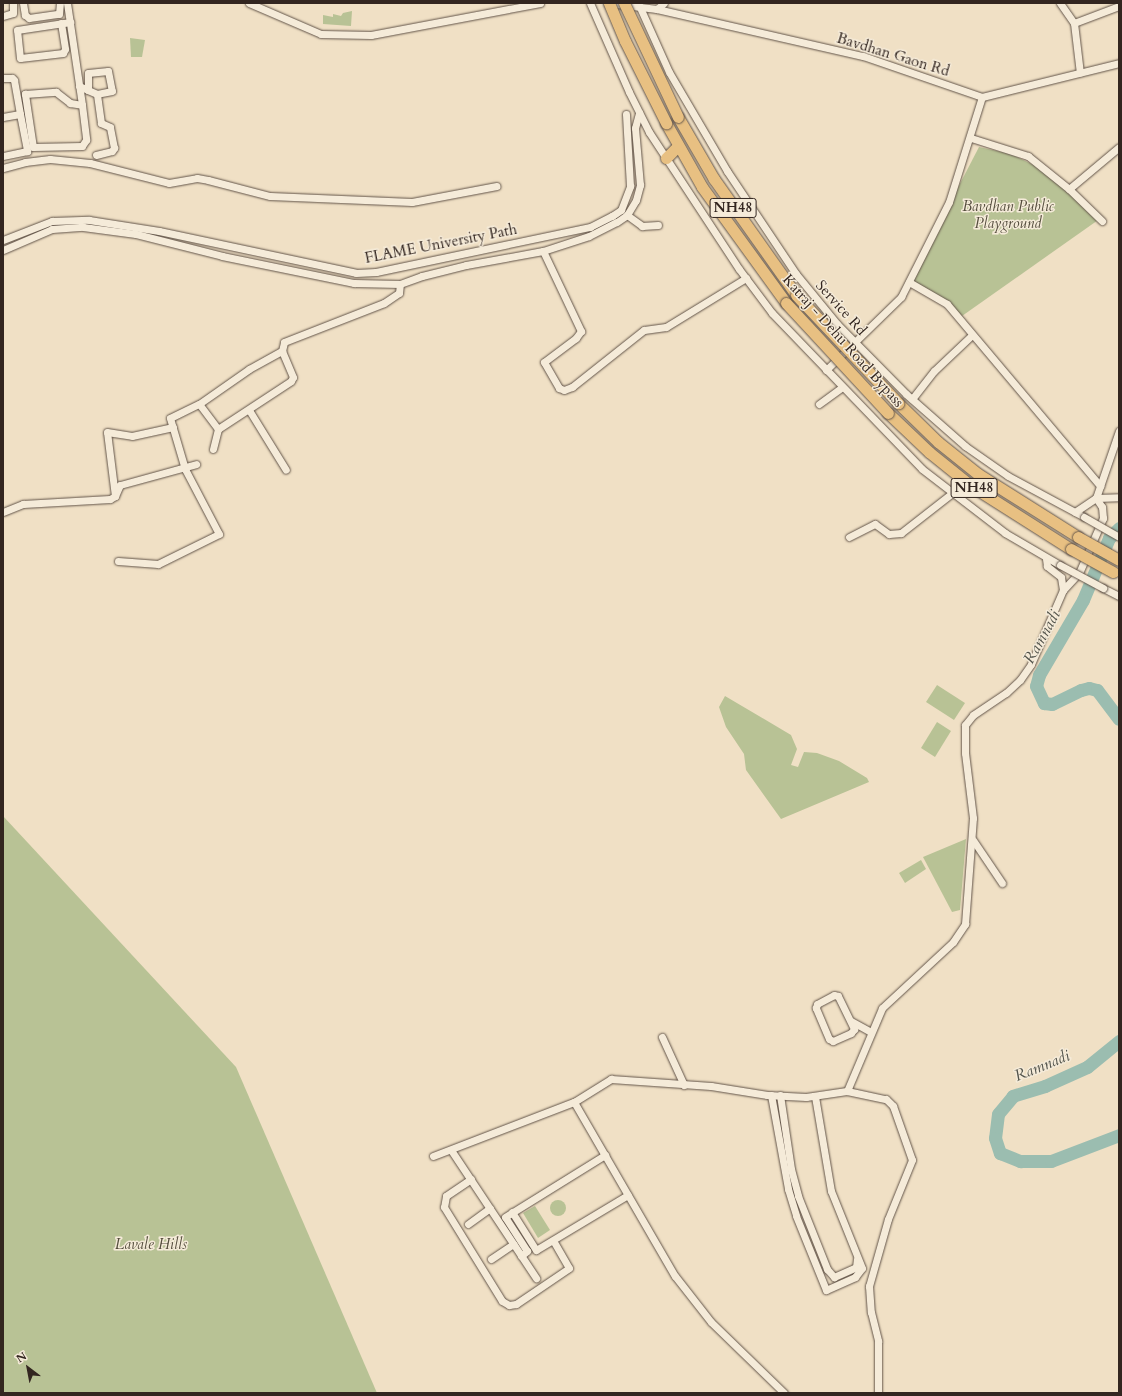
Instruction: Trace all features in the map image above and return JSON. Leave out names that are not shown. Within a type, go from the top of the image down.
[{"type":"highway","name":"Katraj - Dehu Road Bypass","points":[[608,3],[625,41],[678,146],[728,225],[786,304],[888,413],[929,452],[975,489],[1071,549],[1116,574]]},
{"type":"highway","name":"Katraj - Dehu Road Bypass","points":[[624,3],[678,117],[718,186],[796,295],[898,403],[938,442],[978,474],[1078,537],[1119,560]]},
{"type":"highway","points":[[666,158],[678,146]]},
{"type":"street","points":[[3,16],[13,13],[13,3]]},
{"type":"street","points":[[23,3],[25,15],[29,18],[59,14],[60,3]]},
{"type":"street","points":[[67,3],[82,105],[86,140],[82,146],[33,147],[25,94],[56,92],[70,103],[82,105]]},
{"type":"street","points":[[249,3],[320,34],[371,34],[540,3]]},
{"type":"street","points":[[590,3],[639,113],[666,158],[746,278],[772,314],[895,443],[952,493],[1046,559],[1119,596]]},
{"type":"street","name":"Bavdhan Gaon Rd","points":[[608,3],[639,5],[863,56],[982,97]]},
{"type":"street","points":[[657,9],[664,3]]},
{"type":"street","points":[[1060,3],[1074,23],[1080,73]]},
{"type":"street","name":"Service Rd","points":[[639,5],[669,72],[727,171],[805,287],[854,343],[912,399],[987,462],[1119,537]]},
{"type":"street","points":[[1074,23],[1119,6]]},
{"type":"street","points":[[61,23],[65,49],[63,53],[20,58],[17,30],[61,23],[70,22]]},
{"type":"street","points":[[826,370],[887,313],[909,282],[949,202],[971,138],[982,97],[1119,63]]},
{"type":"street","points":[[79,86],[96,94],[112,91],[108,71],[88,73],[88,90]]},
{"type":"street","points":[[3,78],[12,78],[14,80],[27,151],[3,156]]},
{"type":"street","points":[[96,94],[101,123],[110,127],[114,148],[112,152],[96,155]]},
{"type":"street","points":[[634,102],[626,114],[635,123]]},
{"type":"street","points":[[51,225],[136,234],[222,256],[354,283],[375,285],[400,284],[444,270],[513,255],[543,251],[589,236],[627,215],[636,200],[640,185],[635,123],[639,113]]},
{"type":"street","points":[[3,117],[20,114]]},
{"type":"street","name":"FLAME University Path","points":[[3,240],[70,219],[96,221],[159,231],[356,273],[375,272],[590,227],[612,216],[621,210],[630,186],[626,114]]},
{"type":"street","points":[[971,138],[1028,156],[1069,189],[1102,221]]},
{"type":"street","points":[[1069,189],[1119,147]]},
{"type":"street","points":[[3,168],[25,162],[50,159],[90,163],[169,183],[197,178],[270,196],[412,202],[497,186]]},
{"type":"street","points":[[627,215],[642,226],[658,225]]},
{"type":"street","name":"FLAME University Path","points":[[3,250],[51,225]]},
{"type":"street","points":[[543,251],[581,331],[576,338],[544,362],[559,388],[564,390],[644,330],[666,328],[746,278]]},
{"type":"street","points":[[375,272],[375,285]]},
{"type":"street","points":[[909,282],[947,304],[1100,486]]},
{"type":"street","points":[[213,449],[218,429],[291,381],[293,377],[282,351],[284,342],[390,300],[399,293],[400,284]]},
{"type":"street","points":[[912,399],[934,371],[972,335]]},
{"type":"street","points":[[118,561],[158,564],[219,534],[185,469],[170,418],[199,404],[249,369],[282,351]]},
{"type":"street","points":[[819,404],[842,387]]},
{"type":"street","points":[[199,404],[218,429]]},
{"type":"street","points":[[249,410],[286,470]]},
{"type":"street","points":[[115,496],[107,432],[132,436],[173,427]]},
{"type":"street","points":[[847,1091],[882,1008],[960,934],[965,924],[973,813],[965,753],[966,725],[973,715],[1006,693],[1020,680],[1031,664],[1063,590],[1079,573],[1103,518],[1102,508],[1096,498],[1119,431]]},
{"type":"street","points":[[3,512],[23,504],[110,499],[115,496],[120,485],[185,469],[196,464]]},
{"type":"street","points":[[849,537],[875,524],[889,534],[897,535],[952,493]]},
{"type":"street","points":[[1075,512],[1096,498],[1119,497]]},
{"type":"street","points":[[1046,559],[1047,566],[1061,577],[1063,590]]},
{"type":"street","points":[[972,839],[1002,883]]},
{"type":"street","points":[[851,1021],[854,1031],[831,1041],[816,1006],[837,995],[851,1021],[871,1032]]},
{"type":"street","points":[[662,1038],[684,1085]]},
{"type":"street","points":[[433,1156],[574,1102],[611,1079],[711,1086],[780,1096],[813,1096],[847,1091],[886,1099],[892,1106],[912,1160],[888,1219],[869,1286],[871,1312],[878,1340],[878,1393]]},
{"type":"street","points":[[771,1095],[788,1189],[796,1216],[826,1290],[860,1274],[862,1268],[831,1191],[813,1096]]},
{"type":"street","points":[[780,1096],[791,1169],[798,1196],[827,1269],[834,1277],[858,1265],[827,1187],[813,1096]]},
{"type":"street","points":[[574,1102],[675,1276],[706,1316],[784,1393]]},
{"type":"street","points":[[451,1150],[536,1278]]},
{"type":"street","points":[[521,1256],[527,1251],[505,1216],[605,1155]]},
{"type":"street","points":[[471,1179],[446,1196],[444,1207],[502,1301],[509,1305],[516,1304],[569,1268],[553,1240]]},
{"type":"street","points":[[512,1212],[536,1250],[628,1194]]},
{"type":"street","points":[[468,1224],[490,1208]]},
{"type":"street","points":[[491,1259],[513,1244]]},
{"type":"green space","points":[[352,11],[351,26],[323,24],[323,15],[333,17],[333,14],[341,16],[343,13]]},
{"type":"green space","points":[[130,38],[145,40],[142,57],[131,57]]},
{"type":"green space","name":"Bavdhan Public Playground","points":[[979,147],[1011,154],[1040,168],[1101,218],[962,316],[909,282]]},
{"type":"green space","points":[[937,685],[965,703],[954,720],[926,702]]},
{"type":"green space","points":[[725,696],[791,735],[797,749],[791,765],[798,767],[804,752],[817,753],[839,761],[867,778],[869,782],[781,819],[746,770],[744,754],[726,727],[719,707]]},
{"type":"green space","points":[[937,722],[951,731],[935,757],[921,748]]},
{"type":"green space","name":"Lavale Hills","points":[[3,816],[236,1067],[377,1393],[3,1393]]},
{"type":"green space","points":[[966,839],[960,910],[952,912],[923,857]]},
{"type":"green space","points":[[921,860],[926,869],[905,883],[899,873]]},
{"type":"green space","points":[[555,1200],[561,1200],[566,1205],[564,1214],[561,1216],[555,1216],[550,1211],[550,1205]]},
{"type":"green space","points":[[535,1206],[550,1230],[538,1238],[523,1213]]},
{"type":"waterway","name":"Ramnadi","points":[[1119,528],[1109,538],[1083,600],[1039,675],[1036,686],[1044,703],[1052,704],[1081,690],[1089,688],[1097,690],[1119,719]]},
{"type":"waterway","name":"Ramnadi","points":[[1119,1041],[1087,1067],[1045,1086],[1013,1096],[998,1114],[995,1138],[1000,1153],[1020,1161],[1051,1161],[1119,1135]]}]
